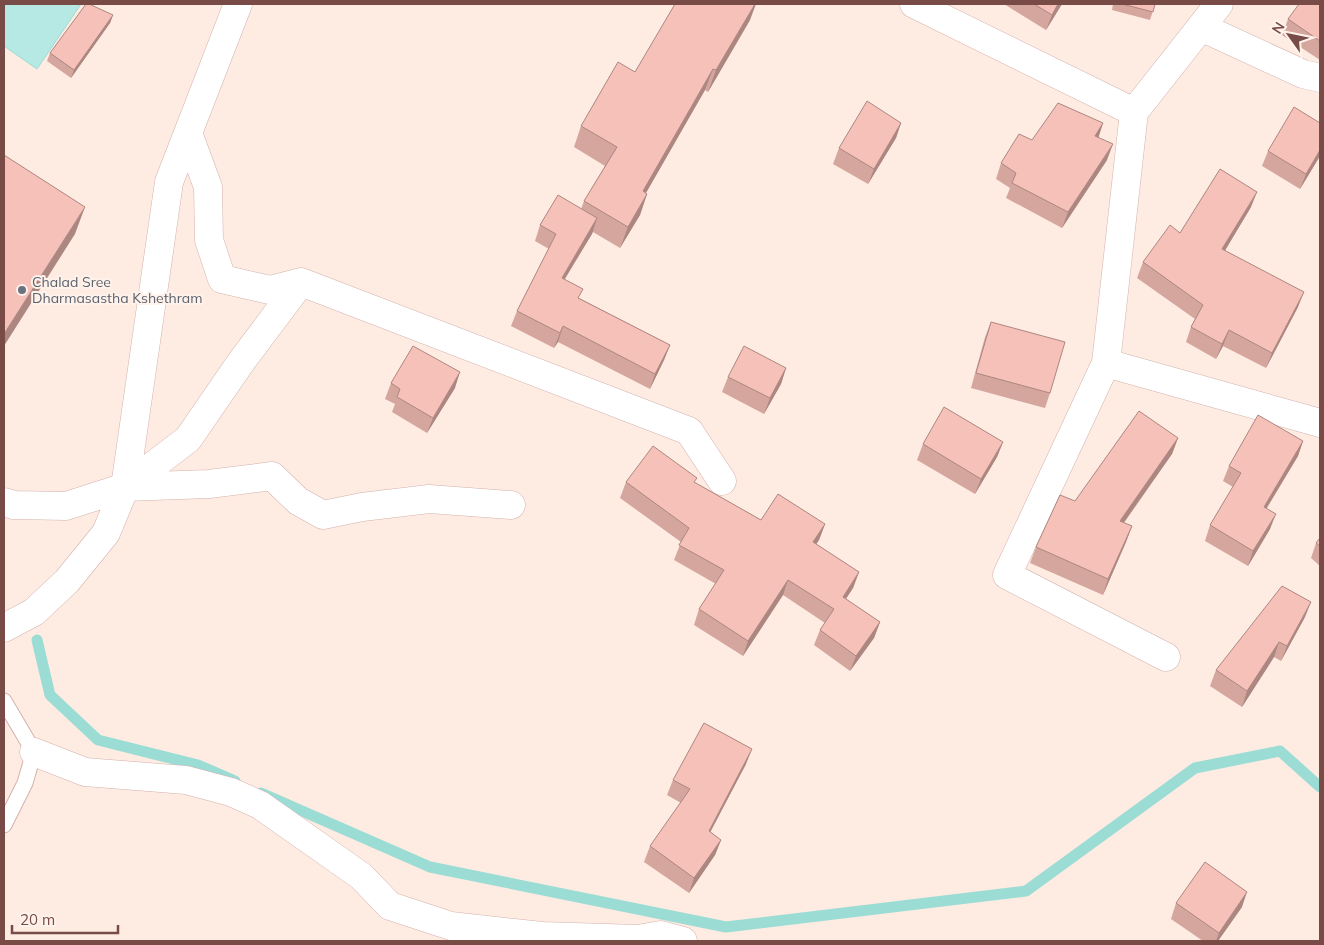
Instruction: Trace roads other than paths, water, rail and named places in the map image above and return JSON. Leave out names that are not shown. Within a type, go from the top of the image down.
[{"type":"street","points":[[4,628],[34,612],[67,582],[106,533],[125,487],[169,182],[238,4]]},
{"type":"street","points":[[914,4],[1134,112]]},
{"type":"street","points":[[1166,657],[1007,575],[1106,363],[1134,112],[1219,4]]},
{"type":"street","points":[[1201,27],[1303,74],[1320,78]]},
{"type":"street","points":[[188,133],[208,187],[210,240],[222,279],[270,290],[301,282],[689,430],[722,481]]},
{"type":"street","points":[[125,487],[188,439],[241,362],[301,282]]},
{"type":"street","points":[[1106,363],[1320,423]]},
{"type":"street","points":[[4,502],[14,505],[66,506],[125,487],[209,484],[272,476],[298,501],[323,515],[362,507],[429,499],[511,505]]},
{"type":"street","points":[[34,752],[85,772],[186,780],[231,792],[260,805],[361,876],[390,906],[451,926],[542,936],[638,939],[661,935],[683,941]]},
{"type":"lane","points":[[4,701],[34,752],[25,783],[4,825]]},
{"type":"water","points":[[4,4],[81,4],[37,69],[4,46]]},
{"type":"waterway","points":[[37,640],[50,695],[98,740],[198,765],[235,781]]},
{"type":"waterway","points":[[261,793],[430,867],[726,927],[1026,891],[1195,768],[1280,751],[1320,787]]},
{"type":"place","name":"Chalad Sree Dharmasastha Kshethram","points":[[22,290]]}]
